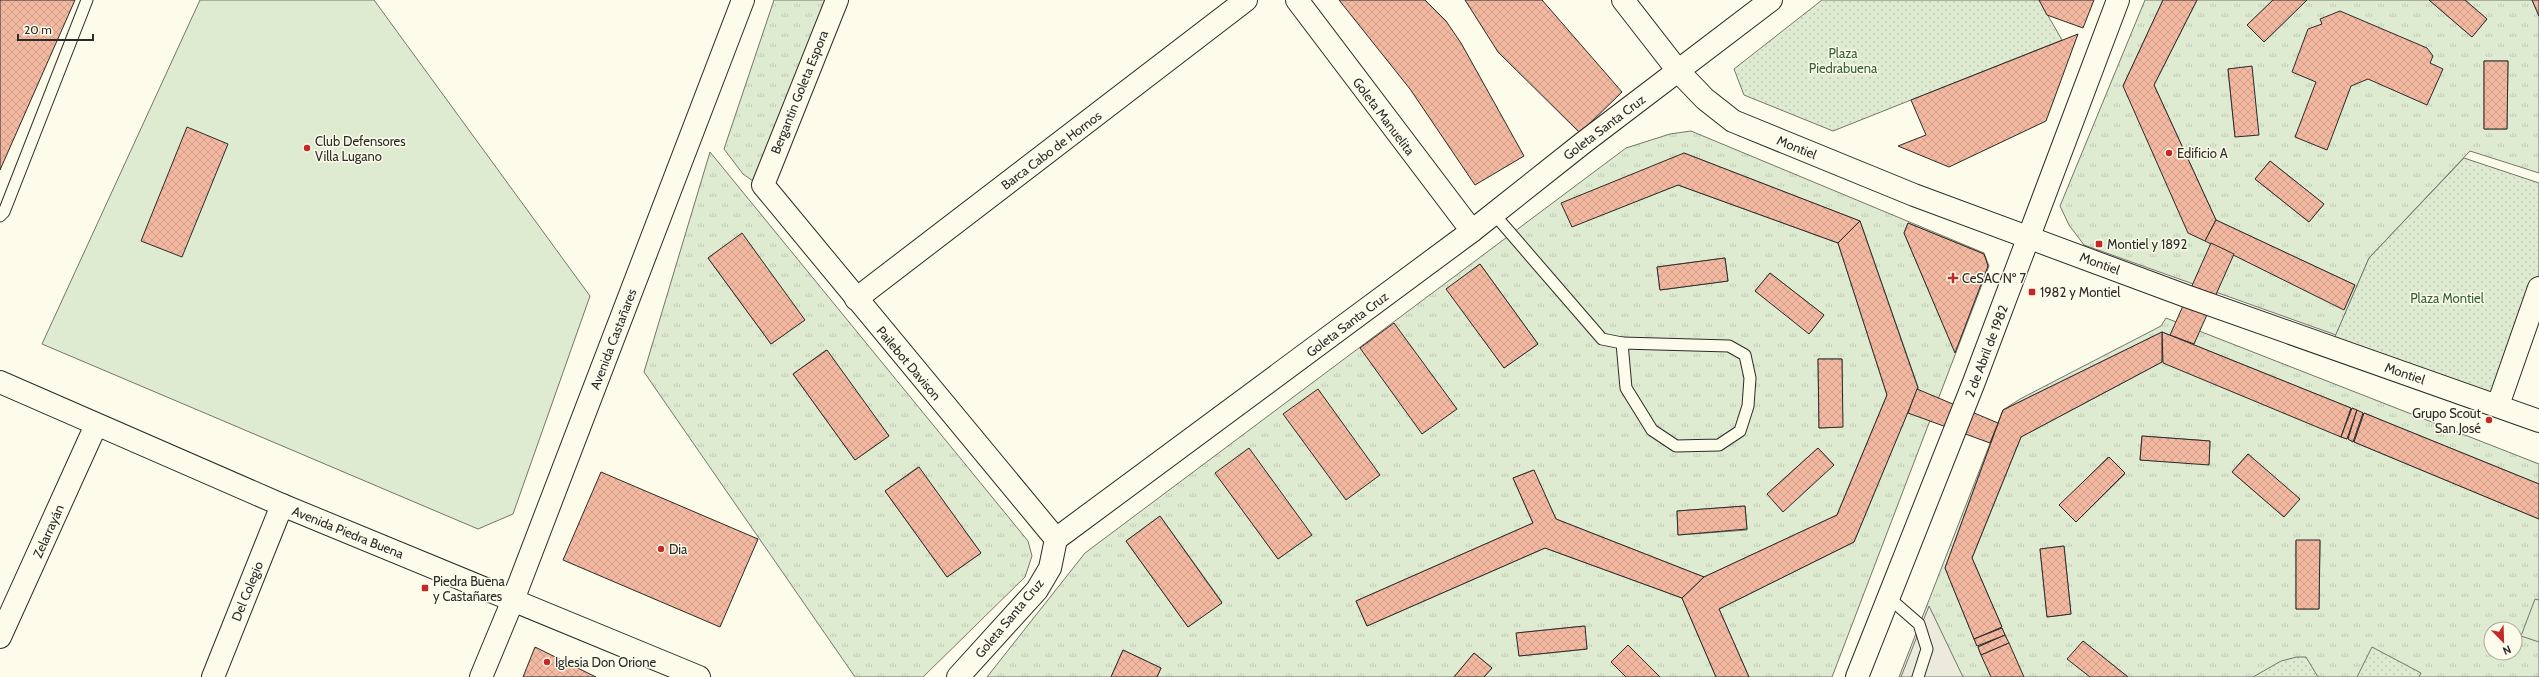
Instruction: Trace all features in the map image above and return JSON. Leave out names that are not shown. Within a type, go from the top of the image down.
[{"type":"street","name":"Avenida Castañares","points":[[481,677],[513,600],[743,0]]},
{"type":"street","name":"Bergantin Goleta Espora","points":[[763,185],[837,0]]},
{"type":"street","name":"Barca Cabo de Hornos","points":[[856,299],[1246,0]]},
{"type":"street","name":"Goleta Manuelita","points":[[1297,0],[1472,231]]},
{"type":"street","name":"Montiel","points":[[1623,0],[1679,72],[1705,99],[1733,120],[1914,195],[2193,299],[2539,421]]},
{"type":"street","name":"Goleta Santa Cruz","points":[[958,677],[1037,590],[1050,568],[1056,539],[1472,231],[1583,143],[1679,72],[1771,0]]},
{"type":"street","name":"2 de Abril de 1982","points":[[1856,677],[1974,382],[2027,237],[2118,0]]},
{"type":"street","name":"Pailebot Davison","points":[[763,185],[1056,539]]},
{"type":"street","points":[[2498,406],[2539,288]]},
{"type":"street","name":"Avenida Piedra Buena","points":[[0,382],[282,505],[699,677]]},
{"type":"street","name":"Zelarrayán","points":[[0,637],[96,425]]},
{"type":"street","name":"Del Colegio","points":[[213,677],[282,505]]},
{"type":"lane","points":[[0,216],[4,212],[87,0]]},
{"type":"lane","points":[[1494,214],[1602,339],[1622,343],[1729,346],[1745,355],[1750,378],[1748,406],[1740,431],[1719,445],[1676,446],[1652,430],[1626,388],[1622,343]]},
{"type":"lane","points":[[1888,597],[1919,624],[1927,649],[1918,677]]},
{"type":"green space","name":"Club Defensores Villa Lugano","points":[[200,0],[374,0],[590,296],[513,514],[478,529],[42,344]]},
{"type":"green space","points":[[774,0],[828,0],[753,181],[743,174],[724,149]]},
{"type":"green space","name":"Plaza Piedrabuena","points":[[1822,0],[2039,0],[2062,40],[1833,131],[1744,95],[1734,69]]},
{"type":"green space","points":[[2145,0],[2163,0],[2123,86],[2234,254],[2344,309],[2355,285],[2216,220],[2154,85],[2197,0],[2273,0],[2247,25],[2264,42],[2307,0],[2429,0],[2472,37],[2487,19],[2465,0],[2532,0],[2539,16],[2539,173],[2470,151],[2369,258],[2336,335],[2084,245],[2069,225],[2060,206]],"holes":[[[2484,61],[2508,61],[2507,129],[2484,129]],[[2251,67],[2235,137],[2228,69]],[[2270,161],[2324,204],[2309,222],[2255,179]]]},
{"type":"green space","points":[[1691,131],[1984,253],[1989,266],[1832,677],[1749,677],[1719,609],[1854,542],[1918,387],[1860,221],[1684,153],[1572,226],[1678,185],[1838,243],[1887,395],[1837,515],[1704,577],[1556,519],[1533,470],[1513,478],[1533,523],[1356,601],[1367,626],[1545,548],[1682,598],[1716,677],[1660,677],[1628,645],[1611,662],[1626,677],[1484,677],[1492,668],[1474,653],[1454,677],[1157,677],[1161,668],[1123,650],[1111,677],[987,677],[1085,553],[1626,148],[1670,134]],"holes":[[[1908,223],[1984,254],[1988,266],[1955,352],[1904,233]],[[1725,258],[1728,281],[1660,290],[1657,267]],[[1480,264],[1538,344],[1504,368],[1447,289]],[[1770,273],[1824,315],[1810,333],[1755,291]],[[1818,359],[1842,359],[1842,427],[1819,428]],[[1818,448],[1834,465],[1767,494]],[[1216,473],[1311,535],[1278,559]],[[1745,506],[1747,530],[1678,535],[1677,511]],[[1160,516],[1222,602],[1188,627],[1126,541]],[[1584,626],[1587,649],[1519,656],[1517,633]]]},
{"type":"green space","points":[[710,152],[1028,541],[1032,556],[1025,577],[923,677],[855,677],[644,372]],"holes":[[[742,234],[804,320],[771,344],[708,258]],[[826,350],[889,436],[855,460],[793,374]],[[918,467],[981,553],[947,577],[885,491]]]},
{"type":"green space","name":"Plaza Montiel","points":[[2464,158],[2539,183],[2539,288],[2498,405],[2330,348],[2369,258]]},
{"type":"green space","points":[[2166,318],[2539,464],[2539,484],[2364,413],[2354,442],[2539,519],[2539,677],[2128,677],[2083,641],[2068,659],[2090,677],[1899,677],[2003,410],[2020,399],[2161,326]],"holes":[[[2162,332],[2162,362],[2021,437],[1972,558],[2002,627],[1974,639],[1945,568],[2003,410]],[[2162,332],[2351,408],[2341,436]],[[2352,408],[2356,410],[2347,439],[2341,437]],[[2356,410],[2363,413],[2353,442],[2348,439]],[[2142,436],[2210,441],[2209,464],[2140,460]],[[2248,454],[2299,499],[2284,517],[2232,472]],[[2108,457],[2125,474],[2076,522],[2060,505]],[[2296,541],[2320,541],[2319,609],[2296,609]],[[2064,546],[2071,614],[2047,617],[2040,549]],[[2002,628],[2005,635],[1977,646],[1974,639]],[[2005,635],[2008,643],[1981,655],[1978,647]]]},
{"type":"green space","points":[[2535,599],[2539,600],[2539,642],[2523,637],[2523,631]]},
{"type":"green space","points":[[2372,647],[2421,673],[2419,677],[2357,677]]},
{"type":"green space","points":[[2297,657],[2306,657],[2318,677],[2253,677],[2281,661]]},
{"type":"shaded area","points":[[1929,606],[1963,677],[1901,677]]},
{"type":"building","points":[[0,0],[75,0],[0,170]]},
{"type":"building","points":[[1339,0],[1425,0],[1446,21],[1461,43],[1524,156],[1475,185],[1410,89]]},
{"type":"building","points":[[1465,0],[1542,0],[1622,92],[1580,133],[1498,52]]},
{"type":"building","points":[[2039,0],[2094,0],[2083,28],[2047,15]]},
{"type":"building","name":"Edificio A","points":[[2163,0],[2197,0],[2154,85],[2216,220],[2205,241],[2188,233],[2123,86]]},
{"type":"building","points":[[2273,0],[2307,0],[2264,42],[2247,25]]},
{"type":"building","points":[[2429,0],[2465,0],[2487,19],[2472,37]]},
{"type":"building","points":[[2532,0],[2539,0],[2539,16]]},
{"type":"building","points":[[2340,11],[2427,48],[2433,56],[2430,63],[2443,69],[2427,105],[2368,79],[2351,86],[2327,150],[2295,137],[2316,82],[2292,72],[2308,29],[2322,24],[2320,19]]},
{"type":"building","points":[[2078,34],[2046,121],[1949,167],[1898,146],[1926,135],[1911,100]]},
{"type":"building","points":[[2484,61],[2508,61],[2507,129],[2484,129]]},
{"type":"building","points":[[2252,66],[2259,135],[2235,137],[2228,69]]},
{"type":"building","points":[[187,127],[228,144],[182,257],[141,241]]},
{"type":"building","points":[[1684,153],[1860,221],[1838,243],[1678,185],[1572,227],[1561,203]]},
{"type":"building","points":[[2270,161],[2324,204],[2309,222],[2255,179]]},
{"type":"building","points":[[2216,220],[2355,285],[2344,310],[2205,241]]},
{"type":"building","points":[[1860,221],[1918,388],[1854,542],[1719,609],[1749,677],[1716,677],[1682,598],[1704,577],[1837,515],[1887,395],[1838,243]]},
{"type":"building","name":"CeSAC Nº 7","points":[[1908,223],[1984,254],[1988,266],[1955,353],[1904,233]]},
{"type":"building","points":[[742,233],[805,320],[771,344],[708,258]]},
{"type":"building","points":[[2211,243],[2234,254],[2194,344],[2170,335]]},
{"type":"building","points":[[1725,258],[1728,281],[1660,290],[1657,267]]},
{"type":"building","points":[[1480,264],[1538,344],[1504,368],[1446,289]]},
{"type":"building","points":[[1770,273],[1824,315],[1809,334],[1755,291]]},
{"type":"building","points":[[1394,323],[1457,409],[1422,434],[1360,348]]},
{"type":"building","points":[[2162,332],[2351,408],[2341,437],[2163,363]]},
{"type":"building","points":[[2162,332],[2162,362],[2021,437],[1972,558],[2002,627],[1974,639],[1945,568],[2003,410]]},
{"type":"building","points":[[827,350],[889,436],[855,460],[793,374]]},
{"type":"building","points":[[1818,359],[1842,359],[1843,427],[1819,428]]},
{"type":"building","points":[[1318,389],[1380,475],[1346,500],[1283,414]]},
{"type":"building","points":[[1917,389],[1998,423],[1990,443],[1908,413]]},
{"type":"building","points":[[2352,408],[2357,410],[2347,439],[2341,437]]},
{"type":"building","points":[[2357,410],[2363,413],[2353,442],[2348,439]]},
{"type":"building","points":[[2364,413],[2539,484],[2539,519],[2354,442]]},
{"type":"building","points":[[2142,436],[2210,441],[2209,465],[2140,460]]},
{"type":"building","points":[[1249,448],[1312,535],[1278,559],[1215,473]]},
{"type":"building","points":[[1818,448],[1834,465],[1783,512],[1767,494]]},
{"type":"building","points":[[2248,454],[2300,499],[2284,517],[2232,472]]},
{"type":"building","points":[[2109,457],[2125,473],[2076,522],[2059,505]]},
{"type":"building","points":[[919,467],[981,553],[947,577],[885,491]]},
{"type":"building","points":[[1534,470],[1556,519],[1704,577],[1682,598],[1545,548],[1367,626],[1356,601],[1533,523],[1513,478]]},
{"type":"building","name":"Dia","points":[[601,472],[758,539],[720,627],[563,560]]},
{"type":"building","points":[[1745,506],[1747,529],[1678,535],[1677,511]]},
{"type":"building","points":[[1160,516],[1222,603],[1188,627],[1126,541]]},
{"type":"building","points":[[2296,540],[2320,540],[2319,609],[2296,609]]},
{"type":"building","points":[[2064,546],[2071,614],[2047,617],[2040,549]]},
{"type":"building","points":[[1585,626],[1587,649],[1519,656],[1516,633]]},
{"type":"building","points":[[2002,628],[2005,635],[1977,646],[1974,639]]},
{"type":"building","points":[[2005,635],[2009,643],[1981,655],[1978,647]]},
{"type":"building","points":[[2083,641],[2128,677],[2090,677],[2067,659]]},
{"type":"building","points":[[2009,643],[2024,677],[1991,677],[1981,655]]},
{"type":"building","points":[[1628,645],[1660,677],[1626,677],[1611,662]]},
{"type":"building","name":"Iglesia Don Orione","points":[[535,647],[596,677],[523,677]]},
{"type":"building","points":[[1123,650],[1161,668],[1157,677],[1111,677]]},
{"type":"building","points":[[1474,653],[1492,668],[1484,677],[1454,677]]},
{"type":"place","name":"Club Defensores Villa Lugano","points":[[307,148]]},
{"type":"place","name":"Edificio A","points":[[2169,153]]},
{"type":"place","name":"Montiel y 1892","points":[[2099,244]]},
{"type":"place","name":"CeSAC Nº 7","points":[[1953,278]]},
{"type":"place","name":"1982 y Montiel","points":[[2032,292]]},
{"type":"place","name":"Grupo Scout San José","points":[[2489,420]]},
{"type":"place","name":"Dia","points":[[661,549]]},
{"type":"place","name":"Piedra Buena y Castañares","points":[[425,588]]},
{"type":"place","name":"Iglesia Don Orione","points":[[547,662]]}]
